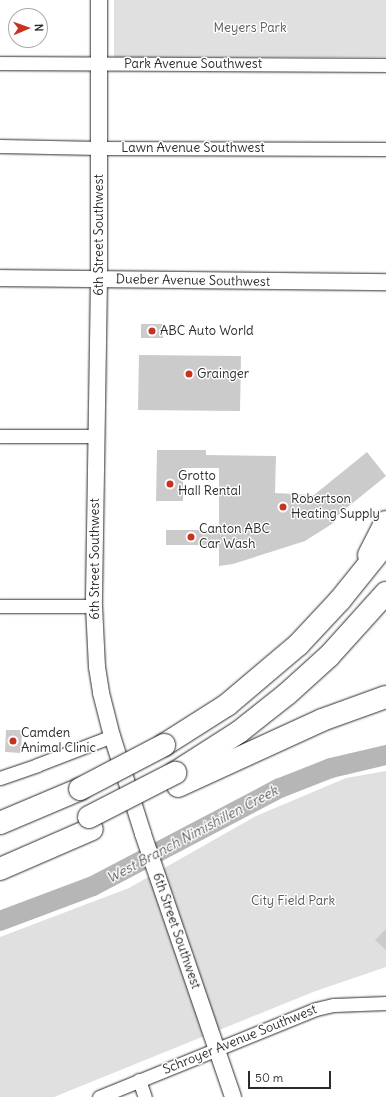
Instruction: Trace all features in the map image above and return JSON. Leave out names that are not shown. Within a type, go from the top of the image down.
[{"type":"highway","points":[[357,580],[386,522]]},
{"type":"highway","points":[[0,822],[80,789],[164,745],[227,705],[271,670],[320,622],[357,580],[386,543]]},
{"type":"highway","points":[[176,780],[287,694],[329,656],[386,592]]},
{"type":"highway","points":[[0,868],[176,780],[322,720],[386,697]]},
{"type":"highway","points":[[0,855],[90,823]]},
{"type":"street","name":"6th Street Southwest","points":[[99,0],[99,279],[94,606],[97,667],[112,736],[143,834],[233,1097]]},
{"type":"street","name":"Park Avenue Southwest","points":[[0,63],[386,65]]},
{"type":"street","name":"Lawn Avenue Southwest","points":[[0,146],[99,148],[386,149]]},
{"type":"street","name":"Dueber Avenue Southwest","points":[[0,278],[386,282]]},
{"type":"street","points":[[0,436],[96,436]]},
{"type":"street","points":[[0,606],[94,606]]},
{"type":"street","points":[[0,778],[112,736]]},
{"type":"street","name":"Schroyer Avenue Southwest","points":[[99,1097],[316,1009],[334,1005],[386,1003]]},
{"type":"street","points":[[140,1080],[145,1097]]},
{"type":"green space","name":"Meyers Park","points":[[114,0],[386,0],[386,57],[114,57]]},
{"type":"green space","name":"City Field Park","points":[[386,771],[386,967],[313,992],[54,1097],[0,1097],[0,937],[129,888],[256,816],[346,778]]},
{"type":"building","name":"ABC Auto World","points":[[141,324],[163,324],[163,338],[141,338]]},
{"type":"building","name":"Grainger","points":[[139,355],[241,356],[240,411],[138,410]]},
{"type":"building","name":"Robertson Heating Supply","points":[[157,450],[206,450],[206,455],[276,456],[275,493],[314,495],[367,452],[386,476],[333,519],[335,522],[305,541],[233,564],[219,566],[219,545],[166,545],[166,530],[219,530],[219,468],[183,468],[183,501],[156,501]]},
{"type":"building","name":"Camden Animal Clinic","points":[[6,730],[22,730],[21,753],[5,752]]},
{"type":"building","points":[[386,929],[386,950],[375,940]]},
{"type":"waterway","name":"West Branch Nimishillen Creek","points":[[0,921],[93,886],[280,788],[331,768],[386,755]]},
{"type":"place","name":"ABC Auto World","points":[[152,331]]},
{"type":"place","name":"Grainger","points":[[189,374]]},
{"type":"place","name":"Grotto Hall Rental","points":[[170,484]]},
{"type":"place","name":"Robertson Heating Supply","points":[[283,507]]},
{"type":"place","name":"Canton ABC Car Wash","points":[[191,537]]},
{"type":"place","name":"Camden Animal Clinic","points":[[13,741]]}]
